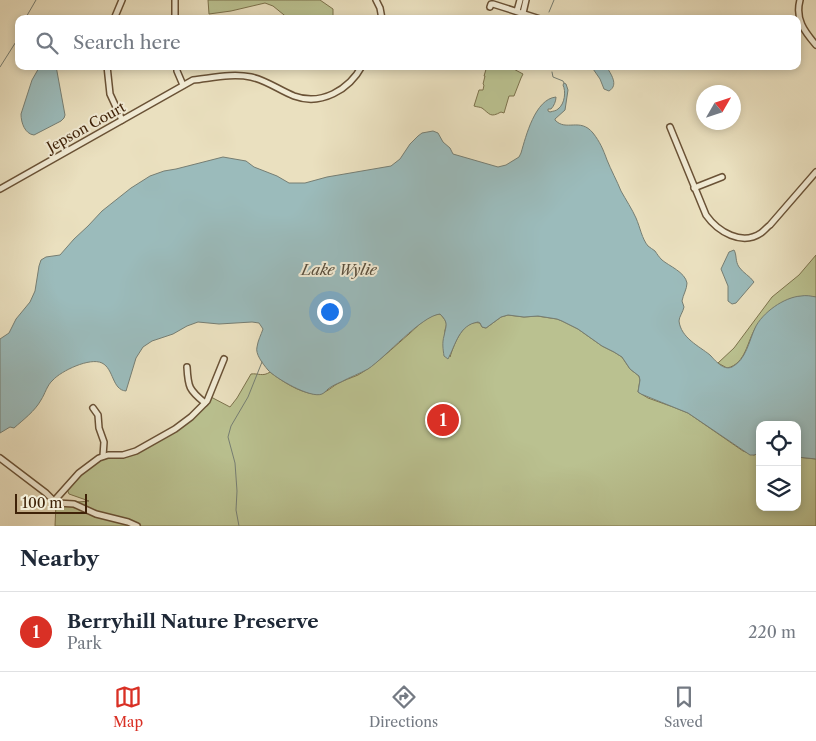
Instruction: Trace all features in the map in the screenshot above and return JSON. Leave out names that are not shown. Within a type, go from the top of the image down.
[{"type":"street","points":[[116,15],[122,0]]},
{"type":"street","points":[[175,0],[175,15]]},
{"type":"street","points":[[376,0],[381,15]]},
{"type":"street","points":[[520,0],[520,12]]},
{"type":"street","points":[[520,12],[526,0]]},
{"type":"street","points":[[799,15],[800,0]]},
{"type":"street","points":[[490,7],[493,4],[529,15]]},
{"type":"street","points":[[801,24],[804,31],[816,45]]},
{"type":"street","points":[[107,70],[110,94],[122,120]]},
{"type":"street","points":[[178,70],[183,85]]},
{"type":"street","name":"Jepson Court","points":[[0,189],[193,80],[246,76],[295,96],[316,99],[341,91],[351,82],[359,70]]},
{"type":"street","points":[[670,127],[706,215],[715,225],[732,236],[739,238],[750,237],[761,232],[770,225],[816,172]]},
{"type":"street","points":[[694,188],[722,176]]},
{"type":"street","points":[[54,502],[79,473],[92,462],[103,456],[123,455],[136,451],[185,422],[205,403],[224,359]]},
{"type":"street","points":[[187,367],[191,391],[205,403]]},
{"type":"street","points":[[93,408],[98,415],[99,428],[104,442],[103,456]]},
{"type":"street","points":[[0,458],[46,493],[54,502],[74,504],[96,514],[137,526]]},
{"type":"green space","points":[[208,0],[320,0],[333,9],[333,15],[284,15],[273,6],[265,3],[209,14]]},
{"type":"green space","points":[[486,70],[516,70],[523,74],[514,96],[509,96],[504,113],[492,115],[482,108],[474,106],[479,90],[483,90]]},
{"type":"green space","points":[[816,255],[816,297],[794,298],[783,303],[758,324],[738,362],[727,368],[718,363],[734,348],[772,297],[799,275]]},
{"type":"green space","points":[[440,314],[446,321],[445,337],[450,357],[460,334],[469,325],[480,323],[482,327],[486,328],[501,317],[508,315],[557,319],[578,329],[622,357],[630,369],[639,376],[638,392],[648,398],[688,413],[743,451],[756,454],[756,511],[801,511],[801,457],[816,459],[816,526],[55,526],[56,504],[89,501],[69,494],[67,489],[82,471],[105,456],[122,456],[187,422],[211,397],[230,407],[251,374],[263,375],[270,372],[296,389],[320,394],[364,371],[423,321]]},
{"type":"water","points":[[38,70],[57,70],[65,115],[61,121],[34,135],[28,133],[24,128],[21,114],[32,80]]},
{"type":"water","points":[[594,70],[608,70],[614,83],[612,89],[609,91],[604,89]]},
{"type":"water","name":"Lake Wylie","points":[[564,83],[566,84],[568,90],[565,110],[555,120],[564,125],[578,125],[588,128],[598,139],[646,243],[662,260],[680,272],[686,279],[687,285],[682,301],[684,307],[679,321],[683,332],[691,341],[725,368],[732,367],[744,355],[758,322],[774,307],[794,297],[816,297],[816,459],[801,457],[801,421],[756,421],[756,454],[750,455],[688,413],[638,392],[639,376],[630,369],[622,357],[578,329],[557,319],[508,315],[501,317],[486,328],[482,327],[478,322],[466,327],[459,336],[448,359],[444,356],[443,346],[446,322],[440,314],[432,316],[368,369],[317,395],[294,387],[272,374],[266,368],[257,353],[258,342],[263,329],[259,323],[219,324],[198,322],[173,334],[152,341],[143,347],[136,358],[126,391],[118,387],[109,370],[102,363],[83,363],[57,376],[49,384],[32,412],[14,428],[10,427],[0,433],[0,339],[9,333],[16,319],[30,302],[35,291],[41,260],[46,257],[60,255],[102,211],[150,176],[223,157],[246,161],[254,167],[289,183],[305,183],[327,177],[391,166],[400,159],[418,136],[422,133],[433,131],[438,133],[453,154],[498,167],[506,165],[519,157],[532,119],[542,104],[556,97],[554,105],[548,111],[555,111],[560,107],[564,97]]},
{"type":"water","points":[[734,250],[739,267],[754,282],[736,303],[732,304],[728,301],[728,286],[721,269],[729,252]]},
{"type":"waterway","points":[[27,15],[36,0]]},
{"type":"waterway","points":[[549,12],[554,0]]},
{"type":"waterway","points":[[0,67],[15,43]]},
{"type":"waterway","points":[[552,72],[553,77],[564,83]]},
{"type":"waterway","points":[[239,526],[236,510],[235,463],[228,437],[231,426],[248,397],[262,362]]},
{"type":"place","name":"Berryhill Nature Preserve","points":[[443,420]]}]
